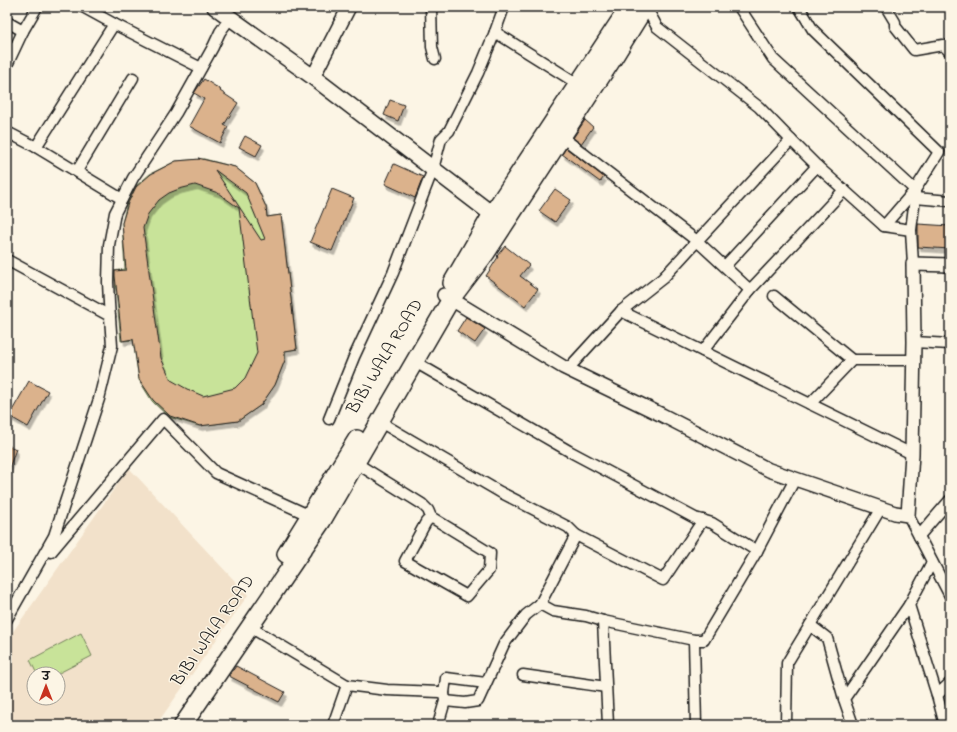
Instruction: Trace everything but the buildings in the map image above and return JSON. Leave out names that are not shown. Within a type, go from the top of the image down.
[{"type":"highway","name":"BIBI WALA ROAD","points":[[170,725],[316,518],[448,297],[498,219],[578,84],[629,7]]},
{"type":"highway","points":[[498,219],[562,137],[646,7]]},
{"type":"highway","points":[[183,725],[250,627],[316,518],[356,463],[415,362],[448,297]]},
{"type":"main road","points":[[215,7],[313,77],[498,219]]},
{"type":"street","points":[[7,65],[23,31],[37,7]]},
{"type":"street","points":[[83,7],[201,68]]},
{"type":"street","points":[[313,77],[350,7]]},
{"type":"street","points":[[431,7],[432,48],[435,59]]},
{"type":"street","points":[[329,419],[354,357],[393,273],[433,169],[441,139],[449,131],[478,73],[504,7]]},
{"type":"street","points":[[646,7],[657,27],[759,106],[790,140],[817,166],[884,226],[911,230]]},
{"type":"street","points":[[740,7],[773,59],[915,194],[950,201]]},
{"type":"street","points":[[799,7],[813,30],[940,152],[915,194],[884,226]]},
{"type":"street","points":[[886,7],[895,22],[895,26],[914,50],[943,45],[950,52]]},
{"type":"street","points":[[7,619],[54,536],[99,399],[112,346],[108,282],[109,245],[115,213],[133,178],[176,113],[220,32],[230,18]]},
{"type":"street","points":[[7,22],[23,31]]},
{"type":"street","points":[[36,147],[114,24]]},
{"type":"street","points":[[495,32],[578,84]]},
{"type":"street","points":[[77,171],[133,78]]},
{"type":"street","points":[[7,132],[36,147],[122,198]]},
{"type":"street","points":[[562,137],[697,241],[750,290]]},
{"type":"street","points":[[568,369],[620,311],[663,278],[790,140]]},
{"type":"street","points":[[725,266],[817,166]]},
{"type":"street","points":[[703,351],[750,290],[844,190]]},
{"type":"street","points":[[915,194],[911,230],[913,264],[914,360],[912,454],[908,515],[950,596]]},
{"type":"street","points":[[7,260],[110,316]]},
{"type":"street","points":[[913,264],[950,266]]},
{"type":"street","points":[[774,296],[852,360],[914,360]]},
{"type":"street","points":[[448,297],[568,369],[769,470],[895,513],[908,515]]},
{"type":"street","points":[[620,311],[912,454]]},
{"type":"street","points":[[914,342],[950,344]]},
{"type":"street","points":[[810,404],[852,360]]},
{"type":"street","points":[[415,362],[569,450],[695,518],[712,523],[757,551]]},
{"type":"street","points":[[35,571],[163,419],[216,473],[316,518]]},
{"type":"street","points":[[380,422],[500,492],[663,580],[703,520]]},
{"type":"street","points":[[356,463],[422,504],[428,510],[431,517],[490,553],[489,570],[466,596],[404,561],[426,522],[431,517]]},
{"type":"street","points":[[540,604],[554,611],[586,616],[694,640],[704,640],[757,551],[795,479]]},
{"type":"street","points":[[919,536],[950,500]]},
{"type":"street","points":[[786,725],[787,663],[881,508]]},
{"type":"street","points":[[250,627],[347,685],[387,690],[439,692],[445,697],[465,704],[478,701],[504,644],[526,615],[540,604],[576,534]]},
{"type":"street","points":[[844,699],[909,606],[932,562]]},
{"type":"street","points":[[909,606],[945,725]]},
{"type":"street","points":[[603,621],[608,725]]},
{"type":"street","points":[[810,625],[827,638],[853,725]]},
{"type":"street","points":[[694,640],[696,725]]},
{"type":"street","points":[[524,675],[606,687]]},
{"type":"street","points":[[438,725],[445,697],[446,678],[486,683]]},
{"type":"street","points":[[937,695],[950,683]]},
{"type":"street","points":[[334,725],[347,685]]},
{"type":"shaded area","points":[[129,468],[248,595],[156,725],[7,725],[7,640]]},
{"type":"green space","points":[[204,159],[235,167],[255,183],[266,207],[267,217],[281,215],[297,349],[285,351],[285,360],[275,385],[261,405],[238,421],[199,426],[169,417],[152,401],[139,380],[133,340],[121,341],[114,271],[125,269],[122,223],[130,191],[150,174],[176,161]]},
{"type":"green space","points":[[81,633],[92,656],[66,669],[66,666],[33,666],[30,660]]}]
